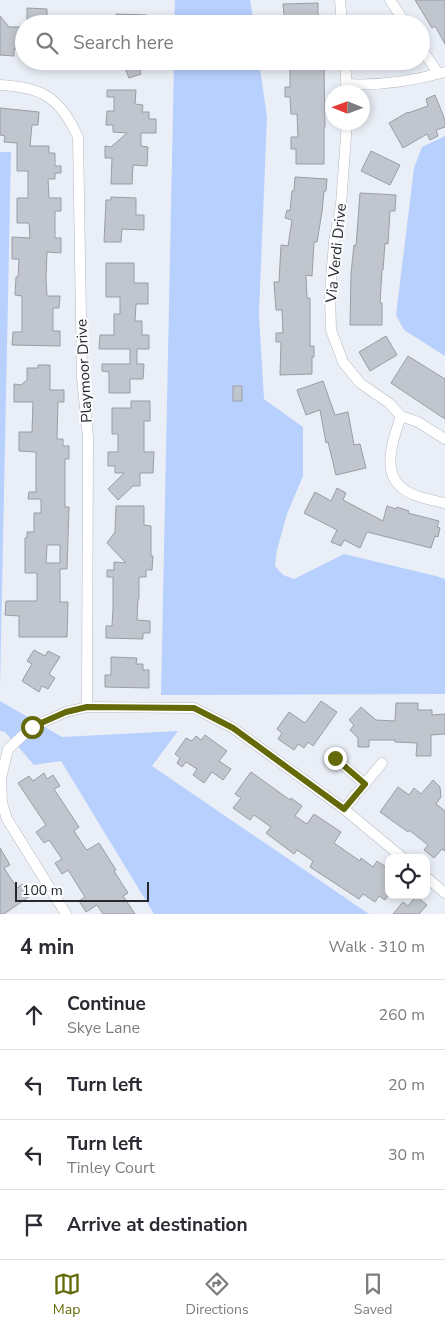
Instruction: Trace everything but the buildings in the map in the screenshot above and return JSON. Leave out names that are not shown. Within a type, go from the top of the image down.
[{"type":"street","points":[[340,0],[341,15]]},
{"type":"street","points":[[390,0],[400,15]]},
{"type":"street","points":[[365,85],[401,82],[441,72],[430,59]]},
{"type":"street","points":[[346,70],[347,85]]},
{"type":"street","name":"Playmoor Drive","points":[[0,85],[15,86],[52,98],[68,116],[78,137],[82,378],[88,437],[87,707]]},
{"type":"street","name":"Via Verdi Drive","points":[[346,130],[341,205],[334,242],[330,293],[331,330],[343,362],[360,383],[389,403],[401,416],[418,422],[445,440]]},
{"type":"street","points":[[401,416],[391,455],[391,472],[400,487],[418,496],[445,504]]},
{"type":"street","points":[[66,914],[7,819],[2,803],[1,778],[8,749],[32,727],[66,712],[87,707],[194,708],[233,728],[344,809],[398,854]]},
{"type":"street","points":[[335,758],[365,784]]},
{"type":"street","points":[[344,809],[382,763]]},
{"type":"street","points":[[430,880],[445,893]]},
{"type":"shaded area","points":[[175,0],[250,0],[252,15],[174,15]]},
{"type":"shaded area","points":[[174,70],[260,70],[267,117],[259,314],[264,399],[303,427],[303,476],[287,514],[277,550],[275,566],[283,575],[294,579],[344,554],[445,579],[445,694],[161,695]]},
{"type":"shaded area","points":[[445,136],[445,356],[404,330],[396,315],[414,168],[422,147]]},
{"type":"shaded area","points":[[0,152],[11,152],[0,689]]},
{"type":"shaded area","points":[[0,701],[62,737],[178,731],[152,766],[369,914],[154,914],[61,761],[34,765],[5,732],[0,731]]},
{"type":"route","points":[[32,727],[66,712],[87,707],[194,708],[233,728],[344,809],[365,784],[335,758]]}]
